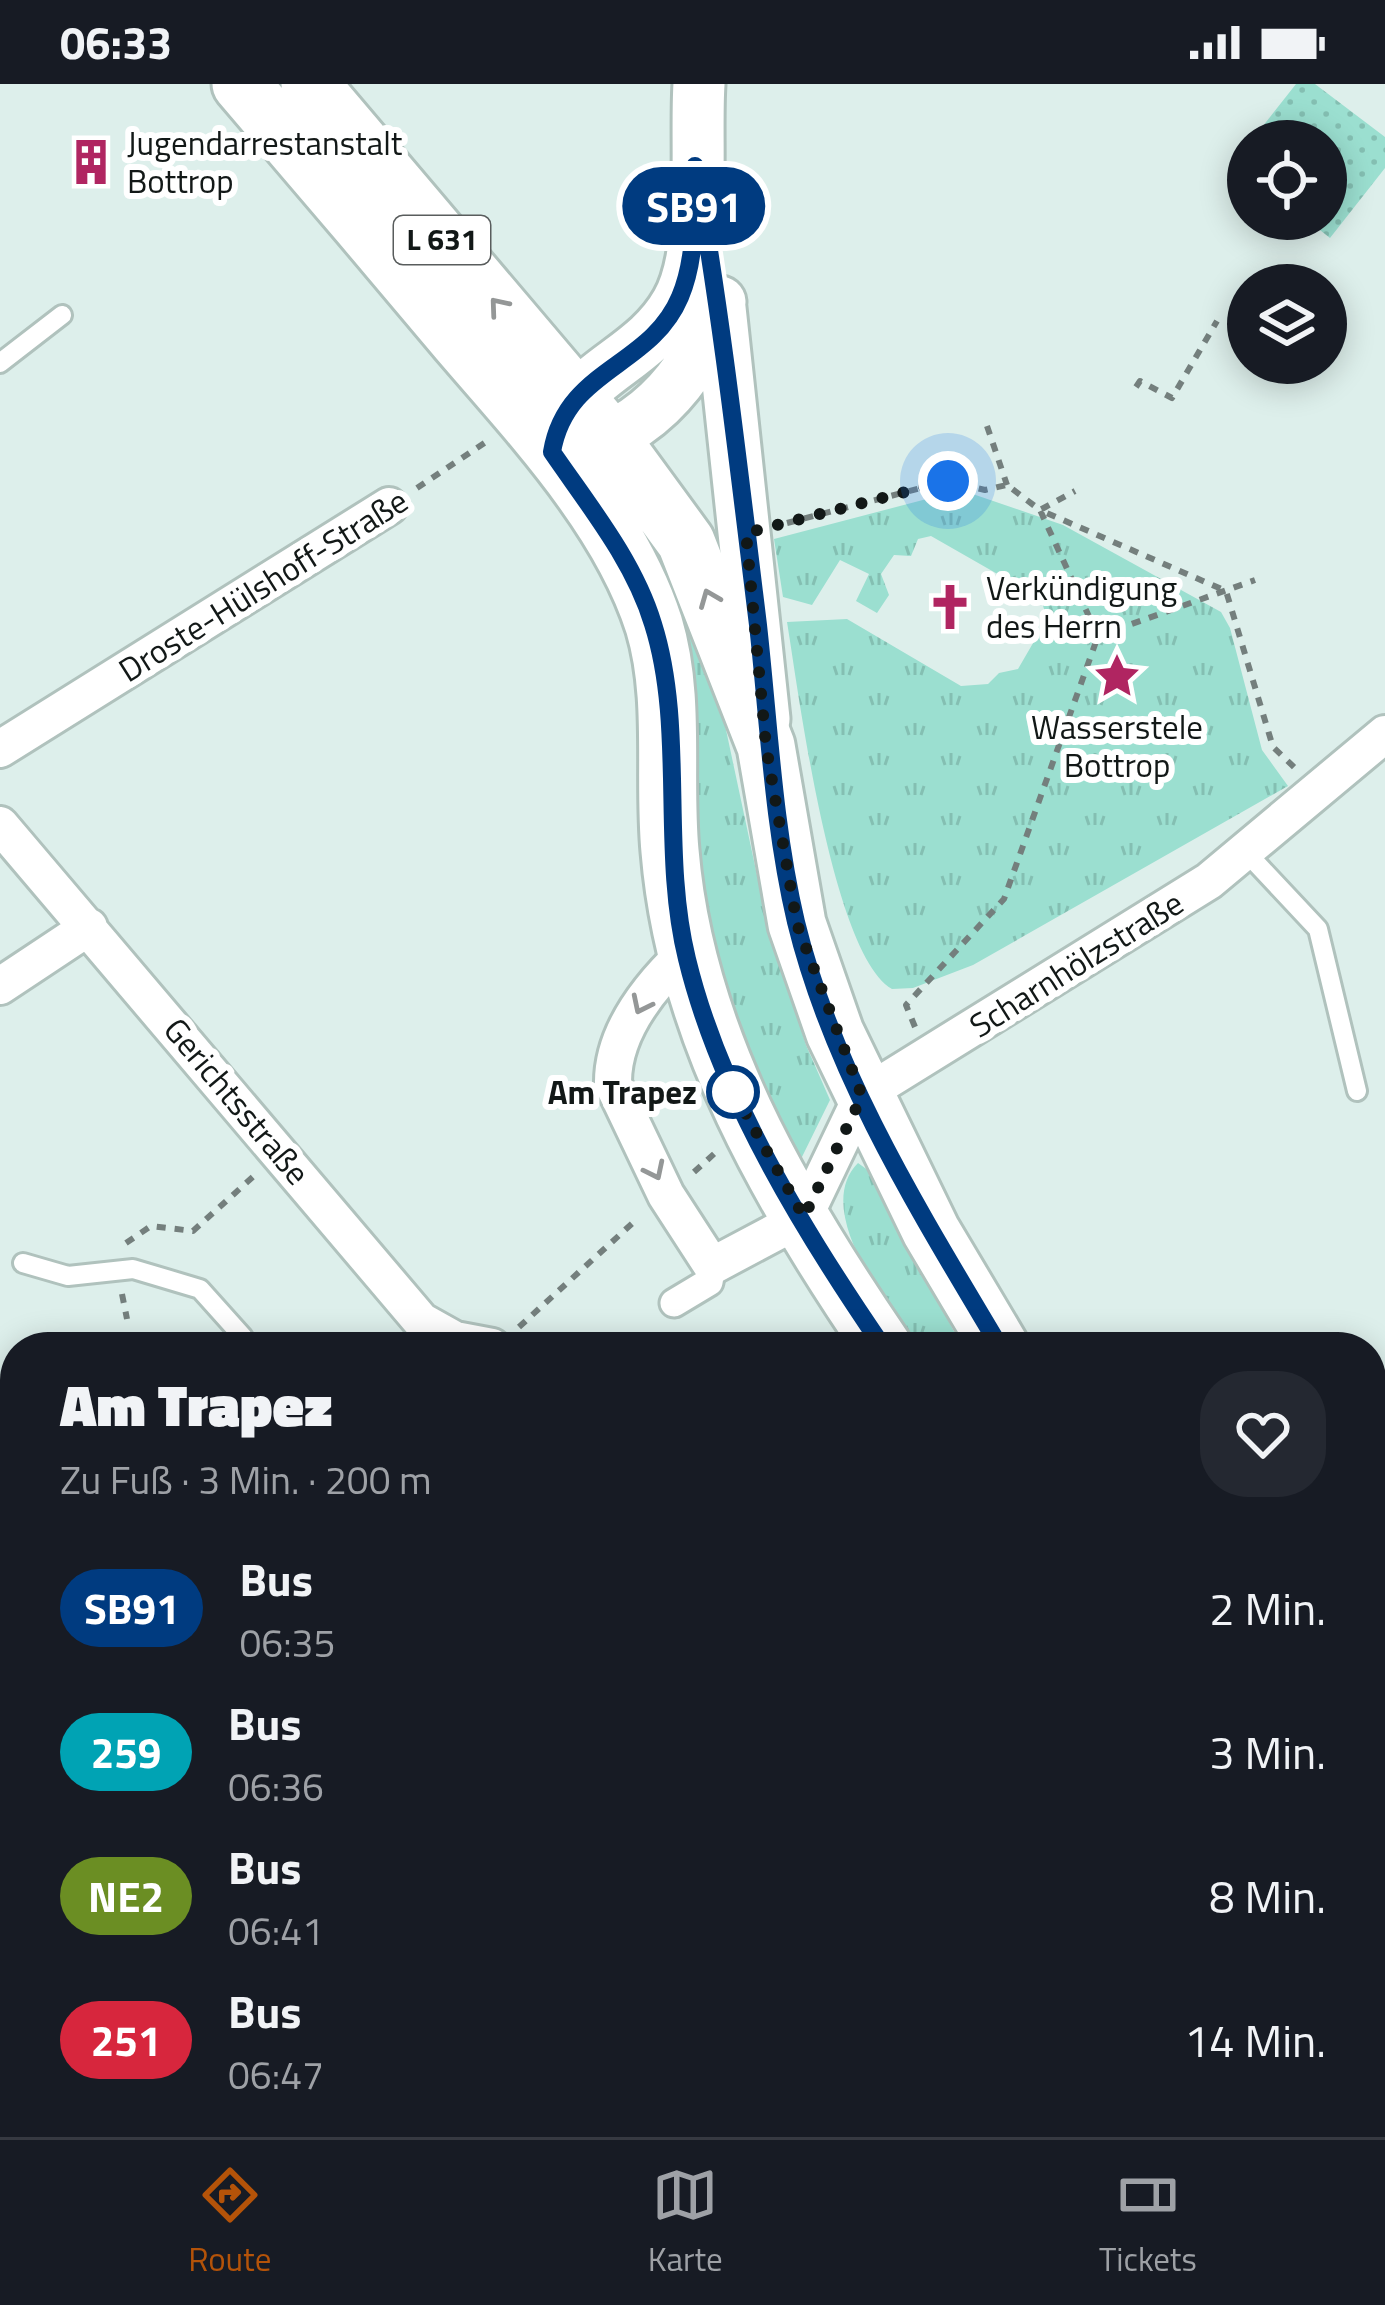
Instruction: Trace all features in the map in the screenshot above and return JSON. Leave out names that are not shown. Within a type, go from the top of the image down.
[{"type":"main road","name":"L 631","points":[[241,84],[549,422]]},
{"type":"main road","name":"L 631","points":[[310,84],[549,422]]},
{"type":"main road","points":[[549,422],[653,337],[680,300],[691,260],[699,84]]},
{"type":"main road","points":[[695,166],[720,302],[766,746],[797,924],[862,1096],[992,1332]]},
{"type":"main road","points":[[610,438],[669,397],[706,346],[720,302]]},
{"type":"main road","points":[[549,422],[610,438],[686,542],[766,746]]},
{"type":"main road","points":[[549,422],[653,624],[668,728],[670,851],[686,953],[705,1025],[750,1123],[874,1332]]},
{"type":"street","name":"Droste-Hülshoff-Straße","points":[[0,749],[389,506]]},
{"type":"street","name":"Scharnhölzstraße","points":[[862,1096],[1209,881],[1385,734]]},
{"type":"street","name":"Gerichtsstraße","points":[[0,825],[421,1321],[441,1332]]},
{"type":"street","points":[[0,986],[89,927]]},
{"type":"street","points":[[674,1304],[709,1282],[712,1266],[666,1195],[603,1069],[645,991],[686,953]]},
{"type":"street","points":[[712,1266],[804,1217],[862,1096]]},
{"type":"lane","points":[[0,363],[62,315]]},
{"type":"lane","points":[[1245,851],[1318,929],[1357,1091]]},
{"type":"lane","points":[[23,1263],[68,1276],[133,1269],[200,1289],[239,1332]]},
{"type":"path","points":[[1136,388],[1140,381],[1172,398],[1217,321]]},
{"type":"path","name":"Droste-Hülshoff-Straße","points":[[389,506],[549,422]]},
{"type":"path","points":[[987,426],[1007,485],[1040,510],[1226,591],[1273,747],[1319,791]]},
{"type":"path","points":[[746,533],[948,481],[985,490],[1007,485]]},
{"type":"path","points":[[1040,510],[1075,491]]},
{"type":"path","points":[[927,1057],[905,1005],[1004,899],[1098,637],[1040,510]]},
{"type":"path","points":[[1098,637],[1255,580]]},
{"type":"path","points":[[513,1332],[750,1123]]},
{"type":"path","points":[[111,1274],[110,1254],[151,1226],[193,1231],[280,1153]]},
{"type":"path","points":[[126,1301],[127,1319]]},
{"type":"green space","points":[[1296,84],[1315,84],[1385,137],[1385,168],[1347,216],[1347,120],[1268,120]]},
{"type":"green space","points":[[604,472],[649,524],[709,650],[764,908],[806,1045],[830,1100],[799,1163],[738,1056]]},
{"type":"green space","points":[[961,490],[1063,525],[1221,612],[1230,628],[1262,750],[1288,786],[973,965],[913,988],[892,989],[871,966],[836,877],[810,761],[787,622],[847,619],[961,686],[988,684],[999,673],[1018,669],[1047,619],[1041,599],[931,536],[918,539],[911,556],[894,555],[881,574],[889,595],[877,613],[856,601],[869,574],[840,560],[812,605],[783,597],[774,539]]},
{"type":"green space","points":[[858,1163],[872,1173],[954,1332],[909,1332],[891,1309],[849,1232],[846,1183]]},
{"type":"bus line","name":"SB91","points":[[873,1332],[737,1102],[705,1025],[686,953],[670,851],[668,728],[653,624],[615,545],[552,452],[557,421],[573,396],[653,337],[680,300],[691,260],[695,166],[720,302],[758,631],[766,746],[797,924],[862,1096],[931,1231],[991,1332]]},
{"type":"place","name":"Jugendarrestanstalt Bottrop","points":[[91,162]]},
{"type":"place","name":"Verkündigung des Herrn","points":[[950,607]]},
{"type":"place","name":"Wasserstele Bottrop","points":[[1117,676]]},
{"type":"place","name":"Am Trapez","points":[[733,1092]]},
{"type":"route","points":[[733,1092],[729,1084],[804,1217],[832,1149],[862,1096],[797,924],[766,746],[746,533],[948,481]]}]
